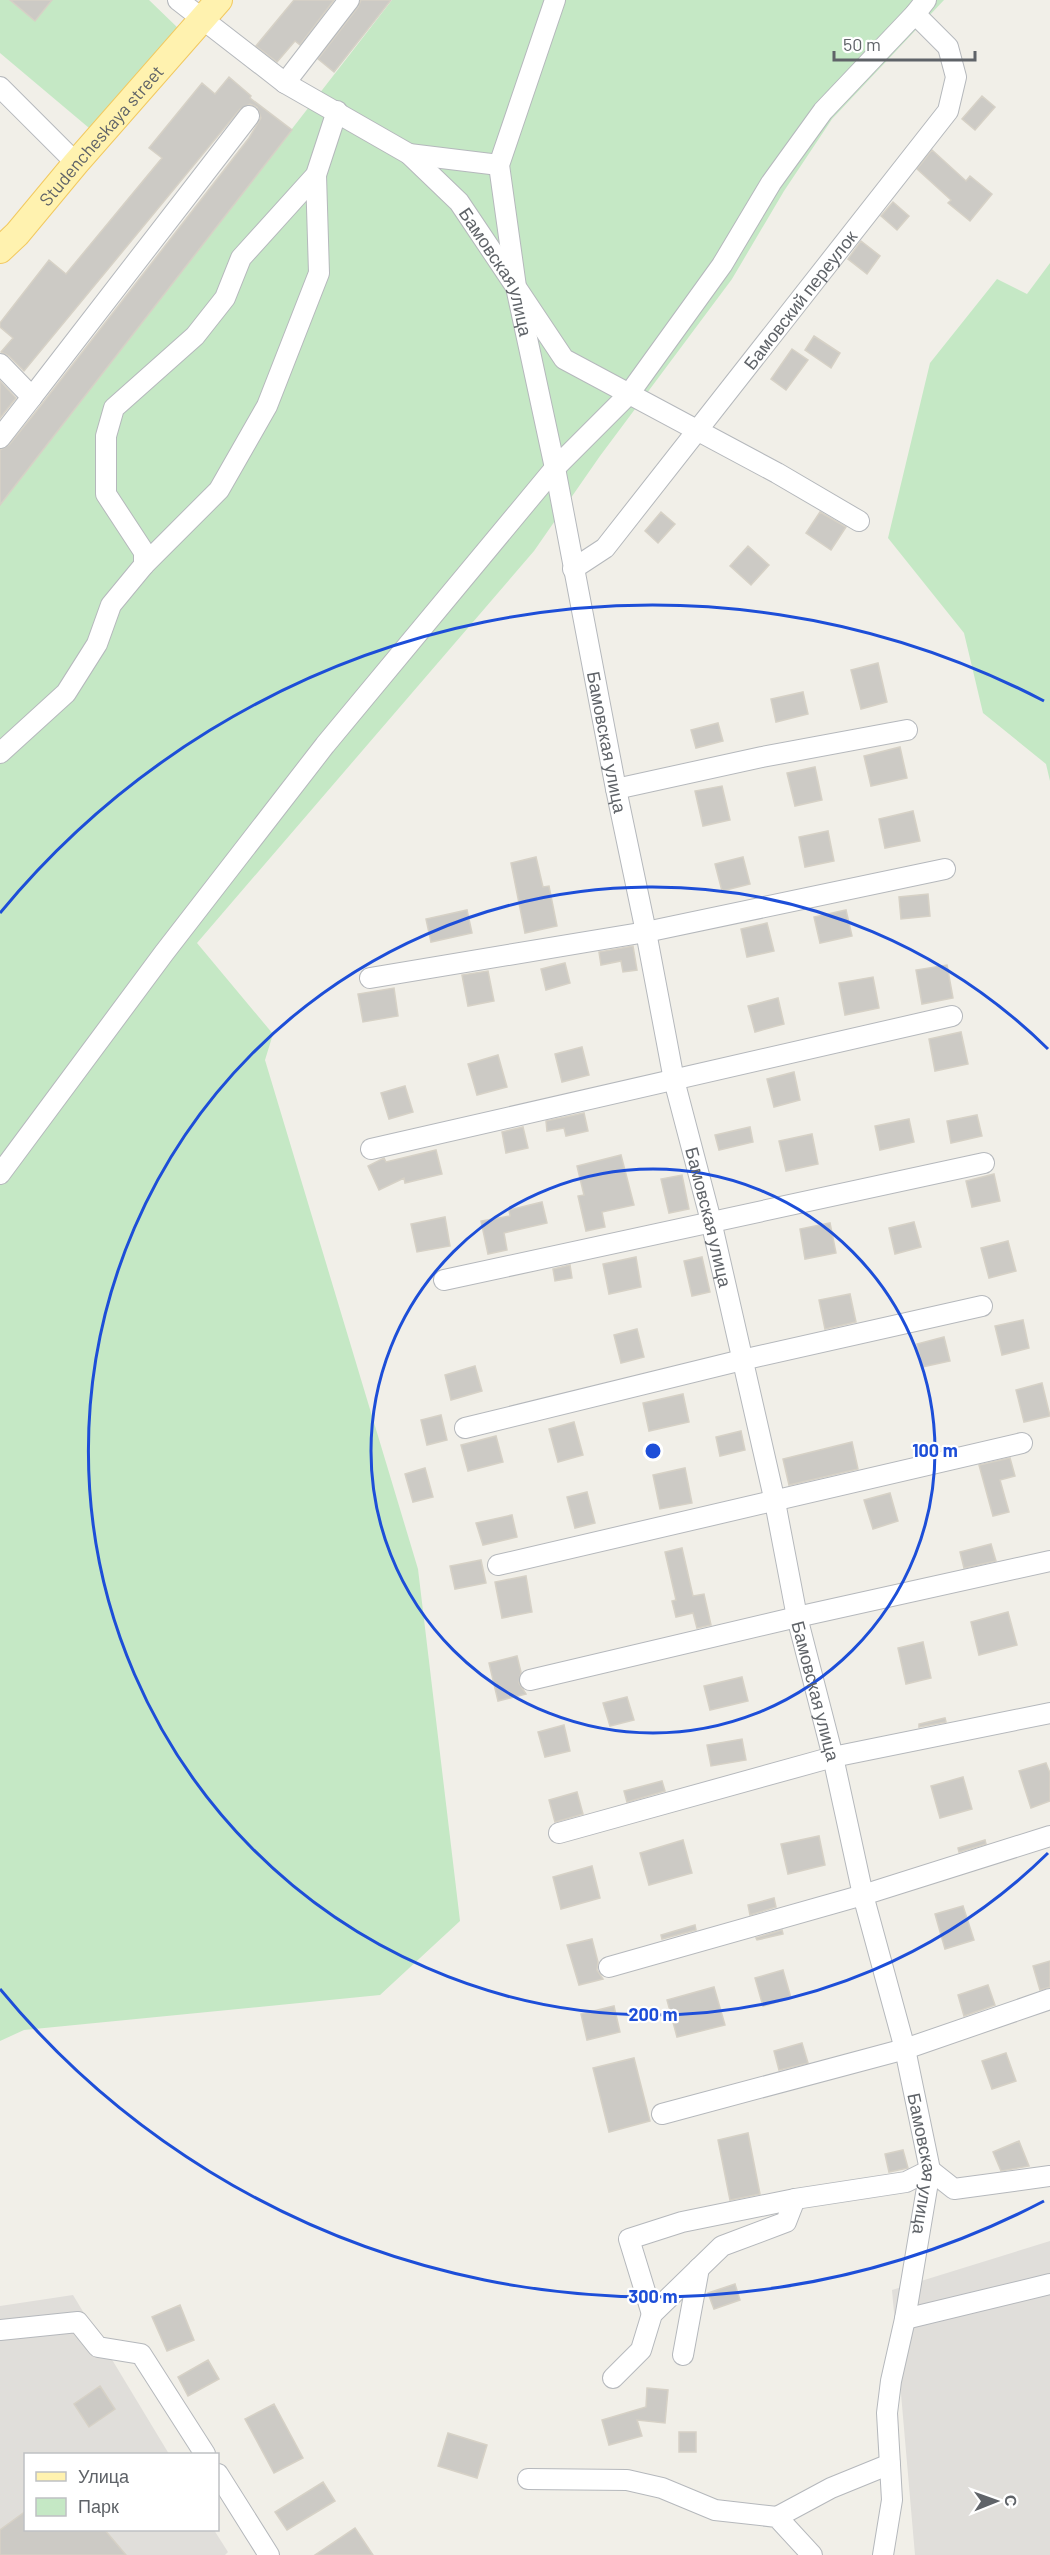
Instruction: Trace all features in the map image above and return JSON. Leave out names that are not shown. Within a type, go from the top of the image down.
[{"type":"main road","name":"Studencheskaya street","points":[[0,250],[17,234],[219,0]]},
{"type":"street","name":"Бамовская улица","points":[[178,0],[285,83],[409,154],[459,201],[516,287],[555,468],[616,789],[675,1080],[711,1221],[775,1502],[797,1617],[863,1895],[905,2049],[930,2170],[887,2413],[892,2500],[883,2555]]},
{"type":"street","points":[[285,83],[350,0]]},
{"type":"street","points":[[555,0],[499,165],[516,287],[564,359],[859,521]]},
{"type":"street","points":[[0,1174],[164,953],[325,744],[555,468],[629,394],[722,265],[771,183],[823,111],[921,7]]},
{"type":"street","name":"Бамовский переулок","points":[[573,568],[605,548],[948,111],[956,77],[948,47],[921,7]]},
{"type":"street","points":[[0,87],[76,163]]},
{"type":"street","points":[[0,753],[66,693],[97,644],[111,605],[144,565],[219,490],[267,406],[319,273],[316,175],[337,111]]},
{"type":"street","points":[[0,438],[249,116]]},
{"type":"street","points":[[409,154],[499,165]]},
{"type":"street","points":[[144,565],[144,552],[106,494],[106,436],[114,408],[195,336],[225,298],[241,258],[316,175]]},
{"type":"street","points":[[0,364],[32,398]]},
{"type":"street","points":[[616,789],[762,757],[907,730]]},
{"type":"street","points":[[370,978],[646,932],[945,869]]},
{"type":"street","points":[[371,1149],[952,1017]]},
{"type":"street","points":[[444,1280],[984,1163]]},
{"type":"street","points":[[465,1428],[742,1360],[982,1306]]},
{"type":"street","points":[[498,1565],[1022,1443]]},
{"type":"street","points":[[530,1680],[797,1617],[1050,1562]]},
{"type":"street","points":[[559,1833],[832,1757],[1050,1713]]},
{"type":"street","points":[[609,1968],[863,1895],[1050,1836]]},
{"type":"street","points":[[662,2114],[905,2049],[1050,1999]]},
{"type":"street","points":[[652,2314],[629,2239],[682,2222],[795,2199],[906,2182],[930,2170],[954,2189],[1050,2176]]},
{"type":"street","points":[[613,2378],[641,2350],[652,2314],[722,2246],[786,2222],[795,2199]]},
{"type":"street","points":[[683,2355],[699,2268]]},
{"type":"street","points":[[905,2319],[1050,2284]]},
{"type":"street","points":[[0,2330],[78,2322],[98,2347],[141,2354],[204,2453]]},
{"type":"street","points":[[528,2479],[627,2480],[662,2488],[715,2510],[777,2517],[831,2488],[890,2464]]},
{"type":"street","points":[[219,2476],[269,2555]]},
{"type":"street","points":[[777,2517],[812,2555]]},
{"type":"shaded area","points":[[1050,2241],[1050,2555],[915,2555],[892,2290]]},
{"type":"shaded area","points":[[73,2295],[168,2453],[24,2453],[24,2531],[215,2531],[228,2552],[225,2555],[0,2555],[0,2306]]},
{"type":"green space","points":[[0,0],[149,0],[179,29],[95,133],[0,53]]},
{"type":"green space","points":[[392,0],[944,0],[832,119],[784,191],[732,279],[600,456],[534,551],[197,943],[273,1034],[265,1060],[418,1569],[460,1921],[380,1995],[24,2030],[0,2041],[0,505]]},
{"type":"green space","points":[[1050,263],[1050,781],[1046,764],[983,713],[964,633],[888,538],[930,363],[997,279],[1027,294]]},
{"type":"building","points":[[10,0],[52,0],[35,21]]},
{"type":"building","points":[[294,0],[334,0],[300,45],[295,41],[277,62],[256,46]]},
{"type":"building","points":[[361,0],[391,0],[334,72],[318,59]]},
{"type":"building","points":[[229,77],[251,96],[250,98],[292,130],[0,505],[0,450],[9,445],[35,413],[249,138],[261,118],[257,107],[250,104],[240,109],[24,371],[9,356],[1,352],[13,338],[0,327],[0,323],[49,260],[66,274],[162,158],[149,148],[202,83],[215,94]]},
{"type":"building","points":[[982,96],[995,107],[975,130],[962,119]]},
{"type":"building","points":[[932,150],[966,181],[970,176],[992,194],[970,221],[948,203],[951,200],[917,169]]},
{"type":"building","points":[[893,202],[909,216],[897,230],[881,216]]},
{"type":"building","points":[[861,241],[880,256],[867,274],[848,259]]},
{"type":"building","points":[[814,336],[840,353],[831,368],[805,350]]},
{"type":"building","points":[[792,349],[808,360],[786,390],[771,379]]},
{"type":"building","points":[[0,381],[16,398],[0,418]]},
{"type":"building","points":[[661,512],[675,524],[658,543],[645,531]]},
{"type":"building","points":[[820,512],[846,527],[831,550],[806,533]]},
{"type":"building","points":[[748,546],[769,565],[751,585],[730,566]]},
{"type":"building","points":[[878,663],[887,702],[861,709],[851,670]]},
{"type":"building","points":[[803,692],[808,714],[776,722],[771,699]]},
{"type":"building","points":[[718,723],[723,741],[696,748],[691,730]]},
{"type":"building","points":[[900,747],[907,778],[871,786],[864,756]]},
{"type":"building","points":[[815,767],[822,800],[795,806],[787,773]]},
{"type":"building","points":[[722,786],[730,820],[703,826],[695,791]]},
{"type":"building","points":[[913,811],[920,841],[885,848],[879,819]]},
{"type":"building","points":[[828,831],[834,861],[805,867],[799,837]]},
{"type":"building","points":[[536,857],[543,887],[549,886],[557,926],[525,933],[511,863]]},
{"type":"building","points":[[743,857],[750,884],[722,891],[715,864]]},
{"type":"building","points":[[928,894],[930,916],[901,919],[899,897]]},
{"type":"building","points":[[467,910],[472,933],[431,942],[426,919]]},
{"type":"building","points":[[846,910],[852,936],[820,943],[814,917]]},
{"type":"building","points":[[767,923],[774,951],[747,957],[741,929]]},
{"type":"building","points":[[633,946],[637,970],[623,972],[621,961],[601,965],[599,952]]},
{"type":"building","points":[[565,963],[570,983],[546,990],[541,969]]},
{"type":"building","points":[[947,965],[953,998],[922,1004],[916,970]]},
{"type":"building","points":[[488,971],[494,1001],[468,1006],[462,975]]},
{"type":"building","points":[[873,977],[879,1008],[845,1015],[839,983]]},
{"type":"building","points":[[394,988],[398,1016],[363,1022],[358,994]]},
{"type":"building","points":[[778,998],[784,1024],[755,1032],[748,1006]]},
{"type":"building","points":[[961,1032],[968,1064],[935,1071],[929,1039]]},
{"type":"building","points":[[582,1047],[589,1075],[562,1082],[555,1054]]},
{"type":"building","points":[[498,1055],[507,1087],[477,1095],[468,1064]]},
{"type":"building","points":[[794,1072],[800,1100],[774,1107],[767,1079]]},
{"type":"building","points":[[405,1086],[413,1112],[389,1119],[381,1093]]},
{"type":"building","points":[[584,1113],[588,1131],[566,1136],[564,1128],[547,1131],[546,1121]]},
{"type":"building","points":[[977,1115],[982,1136],[951,1143],[947,1121]]},
{"type":"building","points":[[909,1119],[914,1142],[880,1150],[875,1126]]},
{"type":"building","points":[[523,1127],[528,1148],[506,1153],[502,1132]]},
{"type":"building","points":[[750,1127],[753,1142],[719,1150],[715,1135]]},
{"type":"building","points":[[812,1134],[818,1164],[786,1171],[779,1141]]},
{"type":"building","points":[[436,1150],[442,1174],[405,1183],[404,1178],[379,1190],[368,1166],[384,1158],[386,1162]]},
{"type":"building","points":[[621,1155],[634,1205],[602,1212],[605,1227],[586,1231],[578,1196],[584,1195],[577,1166]]},
{"type":"building","points":[[994,1174],[1000,1201],[972,1207],[966,1181]]},
{"type":"building","points":[[682,1175],[689,1209],[669,1213],[661,1179]]},
{"type":"building","points":[[542,1202],[547,1223],[504,1233],[507,1250],[488,1254],[481,1221],[510,1216],[509,1210]]},
{"type":"building","points":[[445,1217],[450,1246],[417,1252],[411,1224]]},
{"type":"building","points":[[914,1222],[921,1247],[895,1254],[889,1228]]},
{"type":"building","points":[[830,1223],[836,1253],[805,1259],[800,1229]]},
{"type":"building","points":[[1008,1241],[1016,1271],[989,1278],[981,1248]]},
{"type":"building","points":[[636,1257],[641,1287],[609,1294],[603,1264]]},
{"type":"building","points":[[702,1257],[710,1292],[692,1296],[684,1261]]},
{"type":"building","points":[[570,1265],[572,1278],[555,1281],[553,1269]]},
{"type":"building","points":[[850,1294],[856,1322],[825,1329],[819,1300]]},
{"type":"building","points":[[1023,1320],[1029,1348],[1002,1355],[995,1326]]},
{"type":"building","points":[[637,1329],[644,1357],[621,1363],[614,1335]]},
{"type":"building","points":[[944,1337],[950,1361],[922,1367],[917,1344]]},
{"type":"building","points":[[475,1366],[482,1391],[451,1400],[445,1375]]},
{"type":"building","points":[[1042,1383],[1050,1416],[1024,1422],[1016,1390]]},
{"type":"building","points":[[683,1394],[689,1422],[649,1431],[643,1403]]},
{"type":"building","points":[[441,1415],[447,1440],[427,1445],[421,1420]]},
{"type":"building","points":[[574,1422],[583,1455],[558,1462],[549,1429]]},
{"type":"building","points":[[741,1431],[745,1450],[720,1456],[716,1437]]},
{"type":"building","points":[[496,1436],[503,1462],[468,1471],[461,1445]]},
{"type":"building","points":[[852,1442],[858,1469],[789,1485],[783,1459]]},
{"type":"building","points":[[1010,1458],[1015,1476],[1000,1480],[1009,1512],[993,1516],[979,1465]]},
{"type":"building","points":[[425,1468],[433,1497],[413,1502],[405,1474]]},
{"type":"building","points":[[685,1468],[692,1503],[660,1509],[653,1475]]},
{"type":"building","points":[[587,1492],[595,1523],[575,1528],[567,1497]]},
{"type":"building","points":[[890,1493],[898,1521],[873,1529],[864,1500]]},
{"type":"building","points":[[512,1515],[517,1537],[483,1545],[476,1523]]},
{"type":"building","points":[[991,1544],[996,1561],[964,1568],[960,1552]]},
{"type":"building","points":[[682,1548],[693,1596],[704,1594],[711,1625],[697,1628],[693,1613],[676,1617],[672,1601],[676,1600],[665,1552]]},
{"type":"building","points":[[481,1560],[486,1583],[455,1589],[450,1566]]},
{"type":"building","points":[[526,1576],[532,1612],[502,1618],[495,1582]]},
{"type":"building","points":[[1008,1612],[1017,1645],[979,1655],[971,1622]]},
{"type":"building","points":[[923,1642],[931,1678],[906,1684],[898,1648]]},
{"type":"building","points":[[517,1656],[521,1672],[519,1683],[526,1694],[498,1701],[489,1663]]},
{"type":"building","points":[[742,1677],[748,1701],[710,1710],[704,1686]]},
{"type":"building","points":[[627,1697],[634,1720],[610,1726],[603,1703]]},
{"type":"building","points":[[945,1718],[946,1722],[919,1727],[919,1724]]},
{"type":"building","points":[[564,1725],[570,1751],[545,1757],[538,1732]]},
{"type":"building","points":[[742,1739],[746,1760],[711,1766],[707,1745]]},
{"type":"building","points":[[1046,1763],[1050,1773],[1050,1801],[1031,1808],[1019,1771]]},
{"type":"building","points":[[963,1777],[972,1809],[940,1818],[931,1786]]},
{"type":"building","points":[[662,1781],[665,1791],[627,1802],[624,1791]]},
{"type":"building","points":[[577,1792],[583,1814],[555,1822],[549,1800]]},
{"type":"building","points":[[819,1836],[825,1865],[788,1874],[781,1844]]},
{"type":"building","points":[[683,1840],[692,1873],[649,1885],[640,1853]]},
{"type":"building","points":[[985,1840],[986,1844],[959,1852],[958,1848]]},
{"type":"building","points":[[592,1866],[600,1898],[561,1909],[553,1877]]},
{"type":"building","points":[[774,1898],[776,1907],[750,1915],[748,1905]]},
{"type":"building","points":[[963,1906],[974,1940],[945,1949],[935,1914]]},
{"type":"building","points":[[695,1925],[696,1930],[662,1939],[661,1935]]},
{"type":"building","points":[[782,1930],[783,1934],[757,1940],[756,1938]]},
{"type":"building","points":[[592,1939],[598,1962],[597,1970],[603,1979],[579,1985],[567,1945]]},
{"type":"building","points":[[1050,1961],[1050,1987],[1040,1990],[1033,1966]]},
{"type":"building","points":[[783,1970],[791,1998],[763,2006],[755,1978]]},
{"type":"building","points":[[988,1985],[995,2005],[964,2016],[958,1995]]},
{"type":"building","points":[[714,1987],[725,2025],[677,2037],[667,2000]]},
{"type":"building","points":[[614,2006],[620,2032],[587,2040],[581,2014]]},
{"type":"building","points":[[802,2043],[808,2063],[779,2070],[774,2051]]},
{"type":"building","points":[[1006,2053],[1016,2081],[992,2089],[982,2061]]},
{"type":"building","points":[[634,2058],[650,2121],[609,2132],[593,2068]]},
{"type":"building","points":[[748,2133],[760,2194],[730,2200],[718,2140]]},
{"type":"building","points":[[1019,2141],[1029,2166],[1001,2171],[993,2152]]},
{"type":"building","points":[[903,2150],[908,2168],[889,2172],[885,2154]]},
{"type":"building","points":[[735,2284],[740,2300],[714,2309],[708,2293]]},
{"type":"building","points":[[180,2305],[194,2340],[167,2351],[152,2317]]},
{"type":"building","points":[[208,2360],[219,2379],[188,2396],[178,2377]]},
{"type":"building","points":[[100,2386],[115,2409],[89,2427],[74,2404]]},
{"type":"building","points":[[647,2388],[668,2390],[665,2423],[637,2420],[642,2436],[609,2445],[602,2420],[646,2407]]},
{"type":"building","points":[[274,2404],[303,2458],[274,2473],[245,2419]]},
{"type":"building","points":[[679,2432],[696,2432],[696,2452],[679,2452]]},
{"type":"building","points":[[448,2433],[487,2445],[477,2478],[438,2466]]},
{"type":"building","points":[[323,2482],[335,2501],[287,2530],[275,2512]]},
{"type":"building","points":[[24,2512],[24,2531],[106,2531],[126,2555],[0,2555],[0,2530]]},
{"type":"building","points":[[355,2528],[373,2555],[315,2555]]}]
